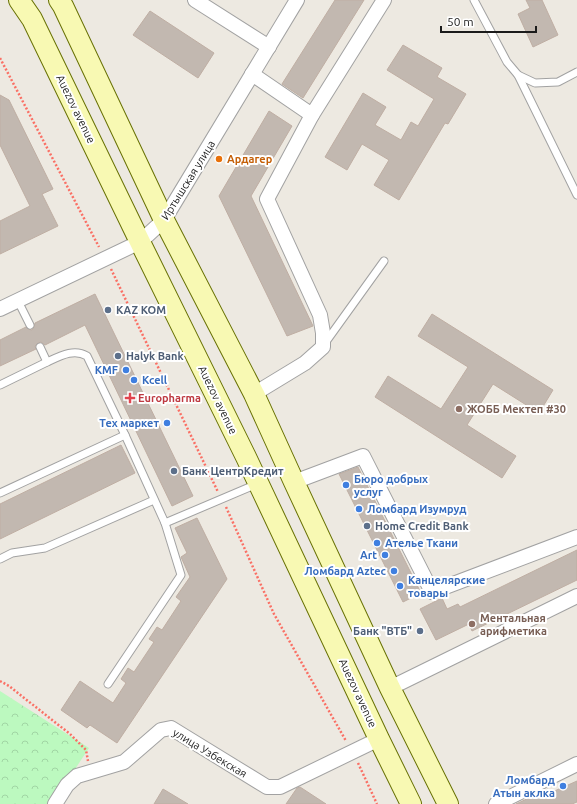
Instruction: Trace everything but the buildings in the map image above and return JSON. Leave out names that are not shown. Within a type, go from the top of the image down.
[{"type":"main road","name":"Auezov avenue","points":[[19,0],[32,19],[259,484],[411,804]]},
{"type":"main road","points":[[59,0],[164,220],[254,394],[390,688],[448,804]]},
{"type":"street","points":[[195,0],[269,47]]},
{"type":"street","name":"Иртышская улица","points":[[0,309],[140,242],[164,220],[297,0]]},
{"type":"street","points":[[254,394],[305,363],[323,347],[323,333],[320,315],[267,199],[312,115],[384,0]]},
{"type":"street","points":[[252,74],[312,115]]},
{"type":"street","points":[[294,482],[363,456],[432,592],[577,537]]},
{"type":"street","points":[[390,688],[577,596]]},
{"type":"street","name":"улица Узбекская","points":[[55,804],[67,785],[77,776],[124,762],[162,730],[171,728],[267,786],[280,787],[379,738]]},
{"type":"street","points":[[496,804],[577,764]]},
{"type":"lane","points":[[474,0],[507,62],[518,75],[577,195]]},
{"type":"lane","points":[[518,75],[535,83],[558,82],[577,72]]},
{"type":"lane","points":[[323,347],[384,261]]},
{"type":"lane","points":[[18,301],[30,325]]},
{"type":"lane","points":[[40,347],[47,362]]},
{"type":"lane","points":[[0,385],[65,354],[81,352],[87,356],[165,523],[180,575],[108,684]]},
{"type":"lane","points":[[0,493],[125,435]]},
{"type":"lane","points":[[165,523],[259,484]]},
{"type":"lane","points":[[0,559],[12,553],[45,548],[154,500]]},
{"type":"path","points":[[0,58],[106,259],[222,499],[274,614],[352,751],[377,804]]},
{"type":"path","points":[[0,680],[70,734],[86,750],[89,772]]},
{"type":"green space","points":[[0,691],[89,748],[52,804],[0,804]]},
{"type":"place","name":"Ардагер","points":[[219,159]]},
{"type":"place","name":"KAZ KOM","points":[[108,310]]},
{"type":"place","name":"Halyk Bank","points":[[118,356]]},
{"type":"place","name":"KMF","points":[[126,370]]},
{"type":"place","name":"Kcell","points":[[134,380]]},
{"type":"place","name":"Europharma","points":[[130,398]]},
{"type":"place","name":"ЖОББ Мектеп #30","points":[[459,409]]},
{"type":"place","name":"Тех маркет","points":[[167,423]]},
{"type":"place","name":"Банк ЦентрКредит","points":[[174,471]]},
{"type":"place","name":"Бюро добрых услуг","points":[[346,485]]},
{"type":"place","name":"Ломбард Изумруд","points":[[359,509]]},
{"type":"place","name":"Home Credit Bank","points":[[367,526]]},
{"type":"place","name":"Ателье Ткани","points":[[377,543]]},
{"type":"place","name":"Art","points":[[385,555]]},
{"type":"place","name":"Ломбард Aztec","points":[[394,571]]},
{"type":"place","name":"Канцелярские товары","points":[[400,586]]},
{"type":"place","name":"Ментальная арифметика","points":[[472,624]]},
{"type":"place","name":"Банк \"ВТБ\"","points":[[420,631]]},
{"type":"place","name":"Ломбард Атын аклка","points":[[563,786]]}]
